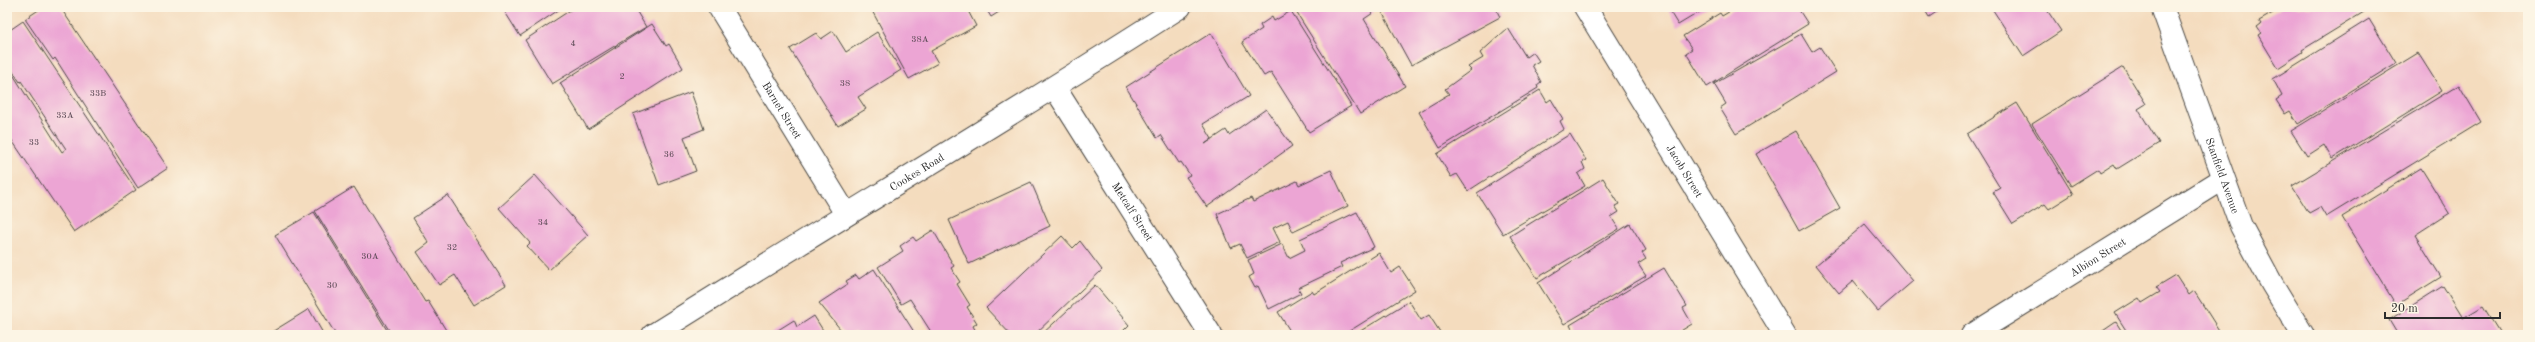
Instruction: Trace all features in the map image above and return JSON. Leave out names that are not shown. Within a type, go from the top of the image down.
[{"type":"street","name":"Barnet Street","points":[[720,7],[846,214]]},
{"type":"street","name":"Cookes Road","points":[[653,335],[846,214],[1055,88],[1180,7]]},
{"type":"street","name":"Jacob Street","points":[[1585,7],[1785,335]]},
{"type":"street","name":"Stanfield Avenue","points":[[2162,7],[2177,45],[2223,179],[2241,226],[2272,284],[2303,335]]},
{"type":"street","name":"Metcalf Street","points":[[1055,88],[1211,335]]},
{"type":"street","name":"Albion Street","points":[[1972,335],[2223,179]]},
{"type":"building","points":[[43,7],[60,7],[168,168],[138,188],[55,58],[53,60],[25,19]]},
{"type":"building","points":[[508,7],[563,7],[520,36],[505,12],[509,9]]},
{"type":"building","points":[[575,7],[634,7],[646,27],[552,84],[525,40]]},
{"type":"building","points":[[870,7],[966,7],[976,26],[931,51],[938,63],[909,79]]},
{"type":"building","points":[[985,7],[1007,7],[991,17]]},
{"type":"building","points":[[1293,7],[1370,7],[1373,13],[1364,19],[1405,86],[1360,114]]},
{"type":"building","points":[[1392,7],[1495,7],[1500,17],[1411,65],[1382,12]]},
{"type":"building","points":[[1667,7],[1708,7],[1678,25]]},
{"type":"building","points":[[1737,7],[1797,7],[1808,24],[1707,87],[1686,53],[1692,49],[1683,36],[1720,13],[1722,16]]},
{"type":"building","points":[[1923,7],[1944,7],[1929,17]]},
{"type":"building","points":[[1991,7],[2045,7],[2061,31],[2023,56]]},
{"type":"building","points":[[2283,7],[2372,7],[2302,50],[2303,52],[2278,68],[2258,35],[2261,33],[2257,27],[2261,24],[2259,21]]},
{"type":"building","points":[[1291,11],[1351,106],[1309,132],[1271,72],[1264,76],[1242,42],[1262,29],[1260,25],[1272,17],[1274,21]]},
{"type":"building","points":[[2369,19],[2396,63],[2298,124],[2290,111],[2285,114],[2276,100],[2282,96],[2273,79]]},
{"type":"building","points":[[23,21],[136,190],[74,232],[7,133],[7,65],[62,152],[66,149],[21,81],[20,82],[7,63],[7,32]]},
{"type":"building","points":[[652,24],[666,46],[669,44],[683,68],[588,129],[560,83]]},
{"type":"building","points":[[1508,28],[1526,57],[1533,52],[1539,61],[1532,65],[1541,82],[1537,85],[1538,88],[1440,148],[1419,112],[1449,94],[1445,89],[1471,70],[1468,67],[1483,58],[1480,53]]},
{"type":"building","points":[[833,31],[846,52],[877,32],[901,70],[858,97],[866,109],[838,126],[790,49],[816,33],[821,39]]},
{"type":"building","points":[[1211,33],[1249,96],[1203,124],[1212,139],[1205,144],[1226,130],[1229,135],[1266,109],[1292,146],[1207,207],[1186,177],[1190,175],[1181,162],[1179,163],[1161,135],[1157,138],[1126,87]]},
{"type":"building","points":[[1801,34],[1812,52],[1820,47],[1836,72],[1736,134],[1720,108],[1726,104],[1714,84]]},
{"type":"building","points":[[2418,53],[2442,91],[2332,159],[2324,145],[2307,156],[2291,131]]},
{"type":"building","points":[[2123,67],[2146,104],[2138,109],[2159,143],[2117,169],[2114,164],[2100,173],[2098,169],[2071,186],[2032,124]]},
{"type":"building","points":[[2459,85],[2481,122],[2326,217],[2320,207],[2309,213],[2292,186]]},
{"type":"building","points":[[1540,90],[1547,102],[1551,99],[1563,119],[1560,121],[1564,129],[1468,191],[1457,174],[1451,177],[1437,154]]},
{"type":"building","points":[[691,92],[704,129],[684,137],[696,171],[659,185],[633,114]]},
{"type":"building","points":[[2017,103],[2073,194],[2049,209],[2045,204],[2013,224],[1993,192],[2000,188],[1967,134]]},
{"type":"building","points":[[1796,131],[1840,208],[1799,231],[1756,154]]},
{"type":"building","points":[[1570,134],[1586,160],[1582,162],[1585,169],[1578,174],[1585,186],[1503,234],[1477,193]]},
{"type":"building","points":[[2421,168],[2449,213],[2415,235],[2441,277],[2396,305],[2342,217]]},
{"type":"building","points":[[1331,170],[1348,206],[1293,232],[1288,221],[1273,228],[1280,242],[1247,258],[1240,244],[1231,248],[1217,214],[1251,198],[1253,202],[1297,181],[1299,185]]},
{"type":"building","points":[[535,175],[588,235],[549,270],[527,246],[530,243],[499,208]]},
{"type":"building","points":[[1603,178],[1619,204],[1615,206],[1619,212],[1611,217],[1619,229],[1537,278],[1510,236]]},
{"type":"building","points":[[1031,182],[1050,226],[969,264],[949,220]]},
{"type":"building","points":[[354,187],[425,302],[428,301],[449,335],[392,335],[315,211]]},
{"type":"building","points":[[448,195],[506,285],[474,305],[455,275],[439,285],[417,252],[429,243],[413,218]]},
{"type":"building","points":[[314,212],[390,335],[336,335],[275,235]]},
{"type":"building","points":[[1357,212],[1374,247],[1340,263],[1342,267],[1298,288],[1301,293],[1269,309],[1258,286],[1255,288],[1249,277],[1254,274],[1248,260],[1282,244],[1289,258],[1305,250],[1300,239]]},
{"type":"building","points":[[1630,224],[1646,250],[1642,253],[1646,259],[1638,264],[1646,276],[1564,324],[1538,283]]},
{"type":"building","points":[[1865,224],[1913,281],[1878,311],[1853,281],[1839,293],[1816,265]]},
{"type":"building","points":[[933,230],[954,266],[951,268],[960,282],[957,284],[970,305],[967,307],[977,323],[973,326],[978,335],[933,335],[910,299],[901,304],[878,267],[903,251],[900,246],[913,237],[916,241]]},
{"type":"building","points":[[1062,236],[1073,248],[1080,241],[1102,270],[1034,335],[1011,335],[986,308]]},
{"type":"building","points":[[1379,253],[1391,273],[1400,267],[1415,290],[1343,335],[1290,335],[1292,334],[1278,312],[1312,291],[1314,294]]},
{"type":"building","points":[[1664,268],[1687,306],[1683,308],[1692,324],[1674,335],[1575,335],[1570,325]]},
{"type":"building","points":[[874,269],[916,335],[857,335],[855,332],[845,335],[819,303],[848,284],[846,281],[856,275],[859,279]]},
{"type":"building","points":[[2176,275],[2189,295],[2194,291],[2222,335],[2129,335],[2115,313],[2139,298],[2142,303],[2160,292],[2156,287]]},
{"type":"building","points":[[1095,285],[1129,325],[1119,335],[1041,335]]},
{"type":"building","points":[[2443,286],[2463,318],[2483,306],[2501,335],[2398,335],[2389,320]]},
{"type":"building","points":[[1409,301],[1421,320],[1429,315],[1442,335],[1354,335]]},
{"type":"building","points":[[309,309],[324,335],[267,335]]},
{"type":"building","points":[[814,316],[826,335],[770,335],[794,320],[797,327]]},
{"type":"building","points":[[2116,322],[2124,335],[2097,335]]}]
